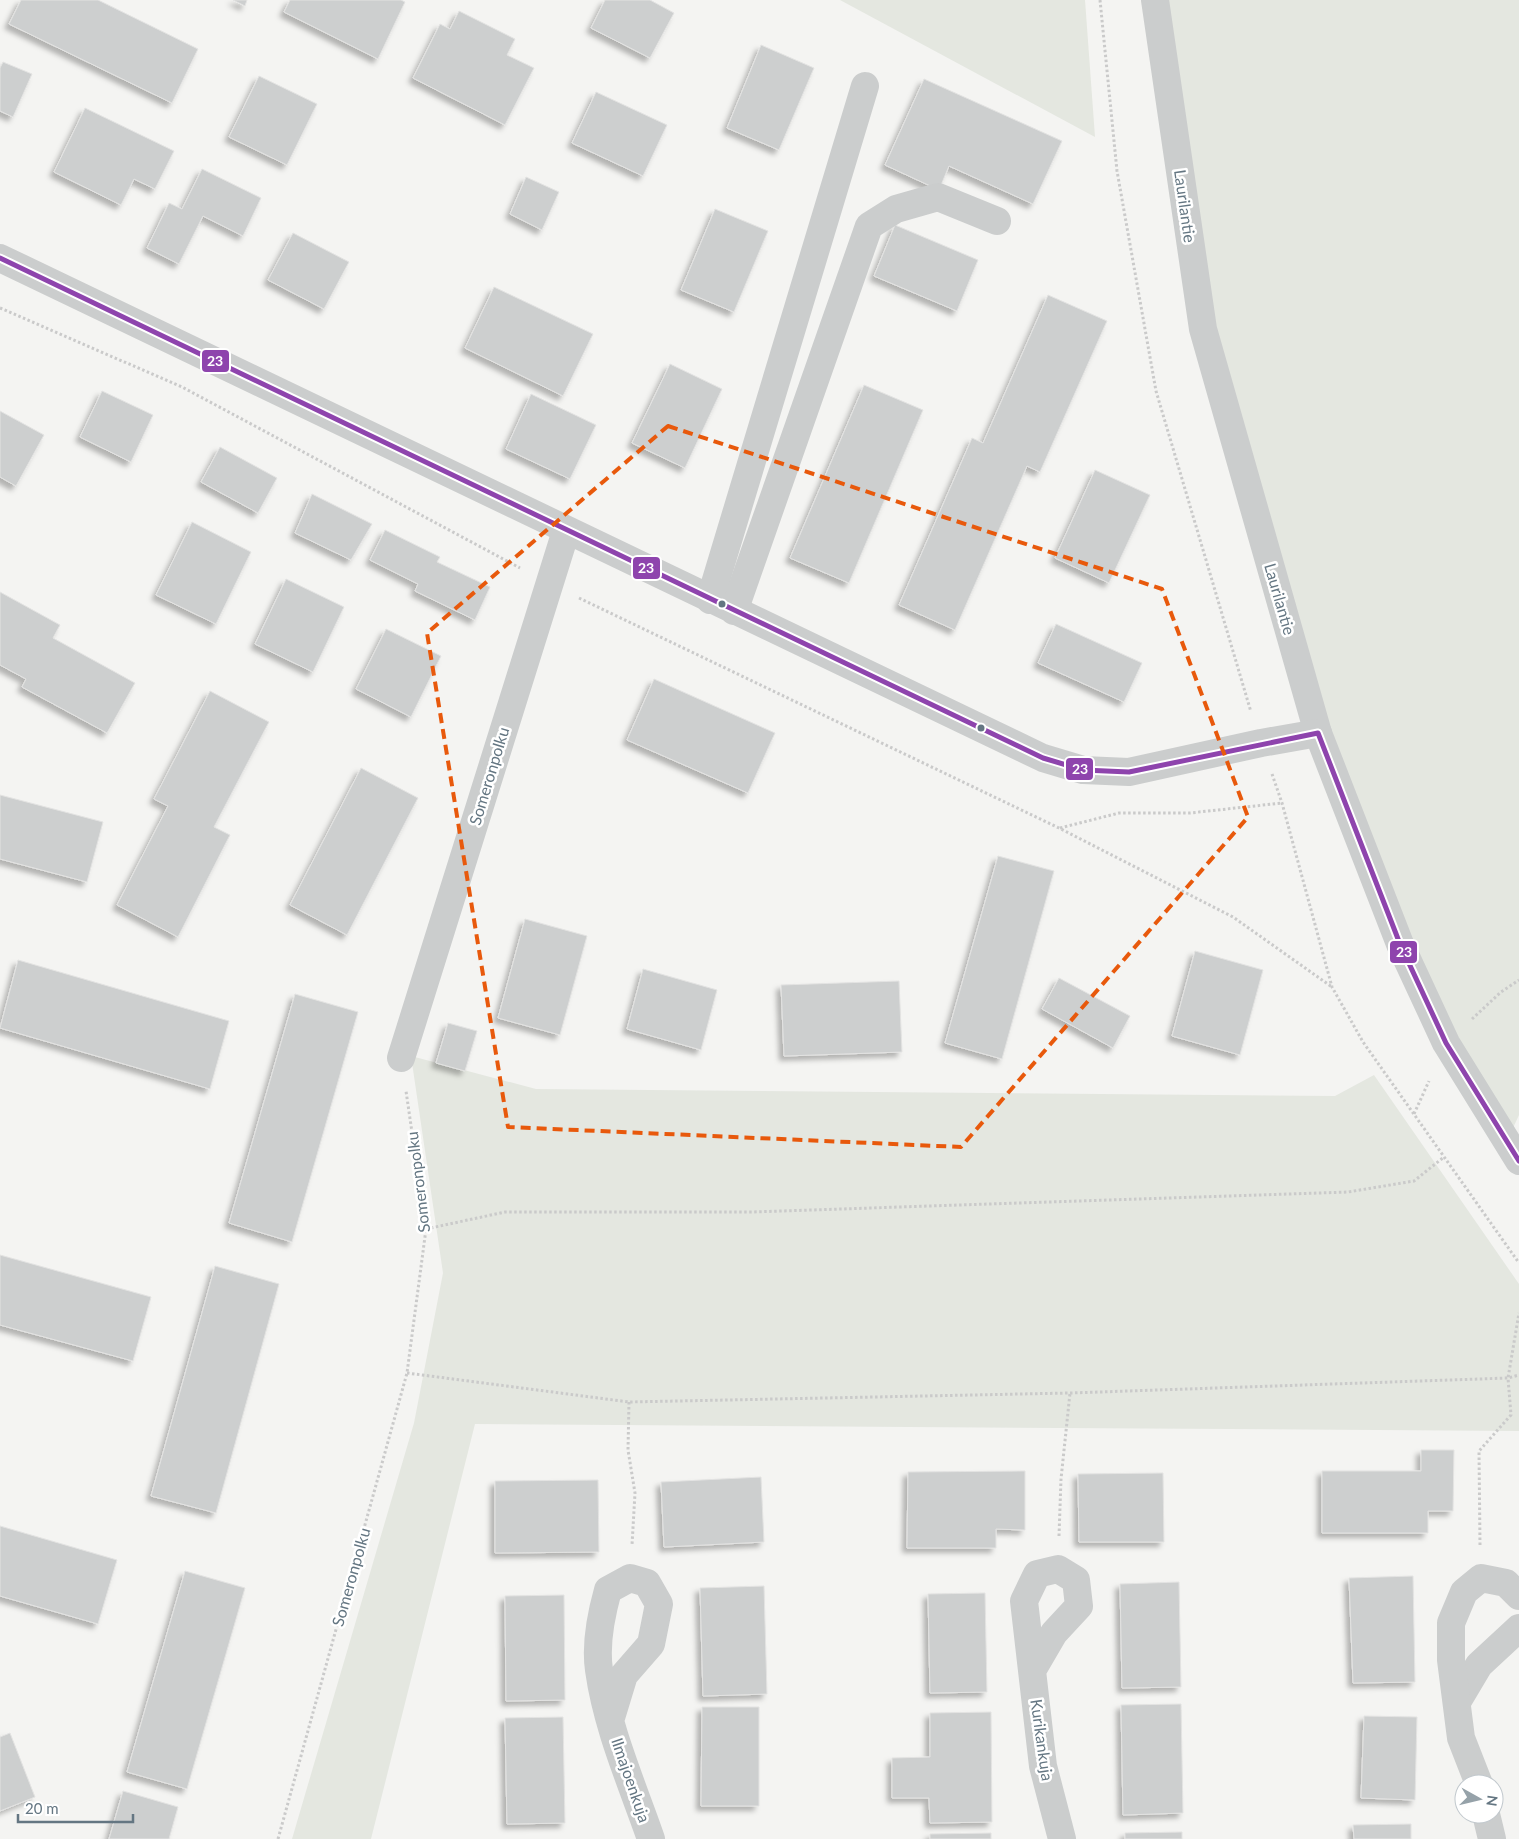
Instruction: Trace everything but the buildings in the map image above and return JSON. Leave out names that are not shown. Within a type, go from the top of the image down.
[{"type":"street","name":"Laurilantie","points":[[1155,0],[1203,329],[1318,733],[1400,944],[1446,1043],[1515,1146]]},
{"type":"street","points":[[710,600],[865,86]]},
{"type":"street","points":[[734,611],[869,226],[896,209],[938,197],[997,221]]},
{"type":"street","points":[[0,258],[566,531],[1043,758],[1083,770],[1129,772],[1261,742],[1318,733]]},
{"type":"street","name":"Someronpolku","points":[[401,1058],[566,531]]},
{"type":"street","points":[[1033,1669],[1054,1633],[1079,1606],[1076,1580],[1058,1569]]},
{"type":"street","name":"Kurikankuja","points":[[1058,1569],[1037,1574],[1024,1601],[1043,1766],[1062,1839]]},
{"type":"street","name":"Ilmajoenkuja","points":[[610,1720],[624,1676],[651,1644],[659,1604],[647,1583],[630,1578],[608,1590],[600,1623],[598,1669],[610,1720],[651,1839]]},
{"type":"street","points":[[1474,1774],[1461,1738],[1450,1660],[1451,1623],[1464,1592],[1481,1578],[1506,1583],[1519,1596]]},
{"type":"street","points":[[1457,1702],[1479,1665],[1519,1628]]},
{"type":"street","points":[[1488,1824],[1492,1839]]},
{"type":"path","points":[[1100,0],[1117,171],[1156,392],[1240,680],[1282,803],[1332,987],[1363,1042],[1519,1263]]},
{"type":"path","points":[[1282,803],[1190,813],[1119,814],[1059,828],[1233,917],[1332,987]]},
{"type":"path","points":[[1446,1043],[1501,992],[1519,980]]},
{"type":"path","name":"Someronpolku","points":[[278,1839],[407,1373],[426,1229],[401,1058]]},
{"type":"path","points":[[426,1229],[505,1212],[751,1212],[1348,1192],[1414,1181],[1444,1157]]},
{"type":"path","points":[[1481,1578],[1479,1451],[1511,1415],[1508,1378],[1519,1313]]},
{"type":"path","points":[[407,1373],[629,1402],[1070,1393],[1508,1378],[1519,1374]]},
{"type":"path","points":[[1058,1569],[1061,1479],[1070,1393]]},
{"type":"path","points":[[629,1402],[628,1450],[635,1493],[630,1578]]},
{"type":"highlighted area","points":[[668,426],[1162,589],[1248,817],[961,1147],[508,1127],[427,633]]},
{"type":"shaded area","points":[[840,0],[1085,0],[1095,137]]},
{"type":"shaded area","points":[[1155,0],[1519,0],[1519,1115],[1506,1143],[1318,733],[1203,329]]},
{"type":"shaded area","points":[[411,1056],[536,1089],[1335,1096],[1374,1075],[1519,1284],[1519,1431],[475,1424],[371,1839],[292,1839],[414,1423],[443,1273]]},
{"type":"transit line","name":"23","points":[[0,258],[1043,758],[1083,770],[1129,772],[1318,733],[1400,944],[1446,1043],[1519,1161]]}]
